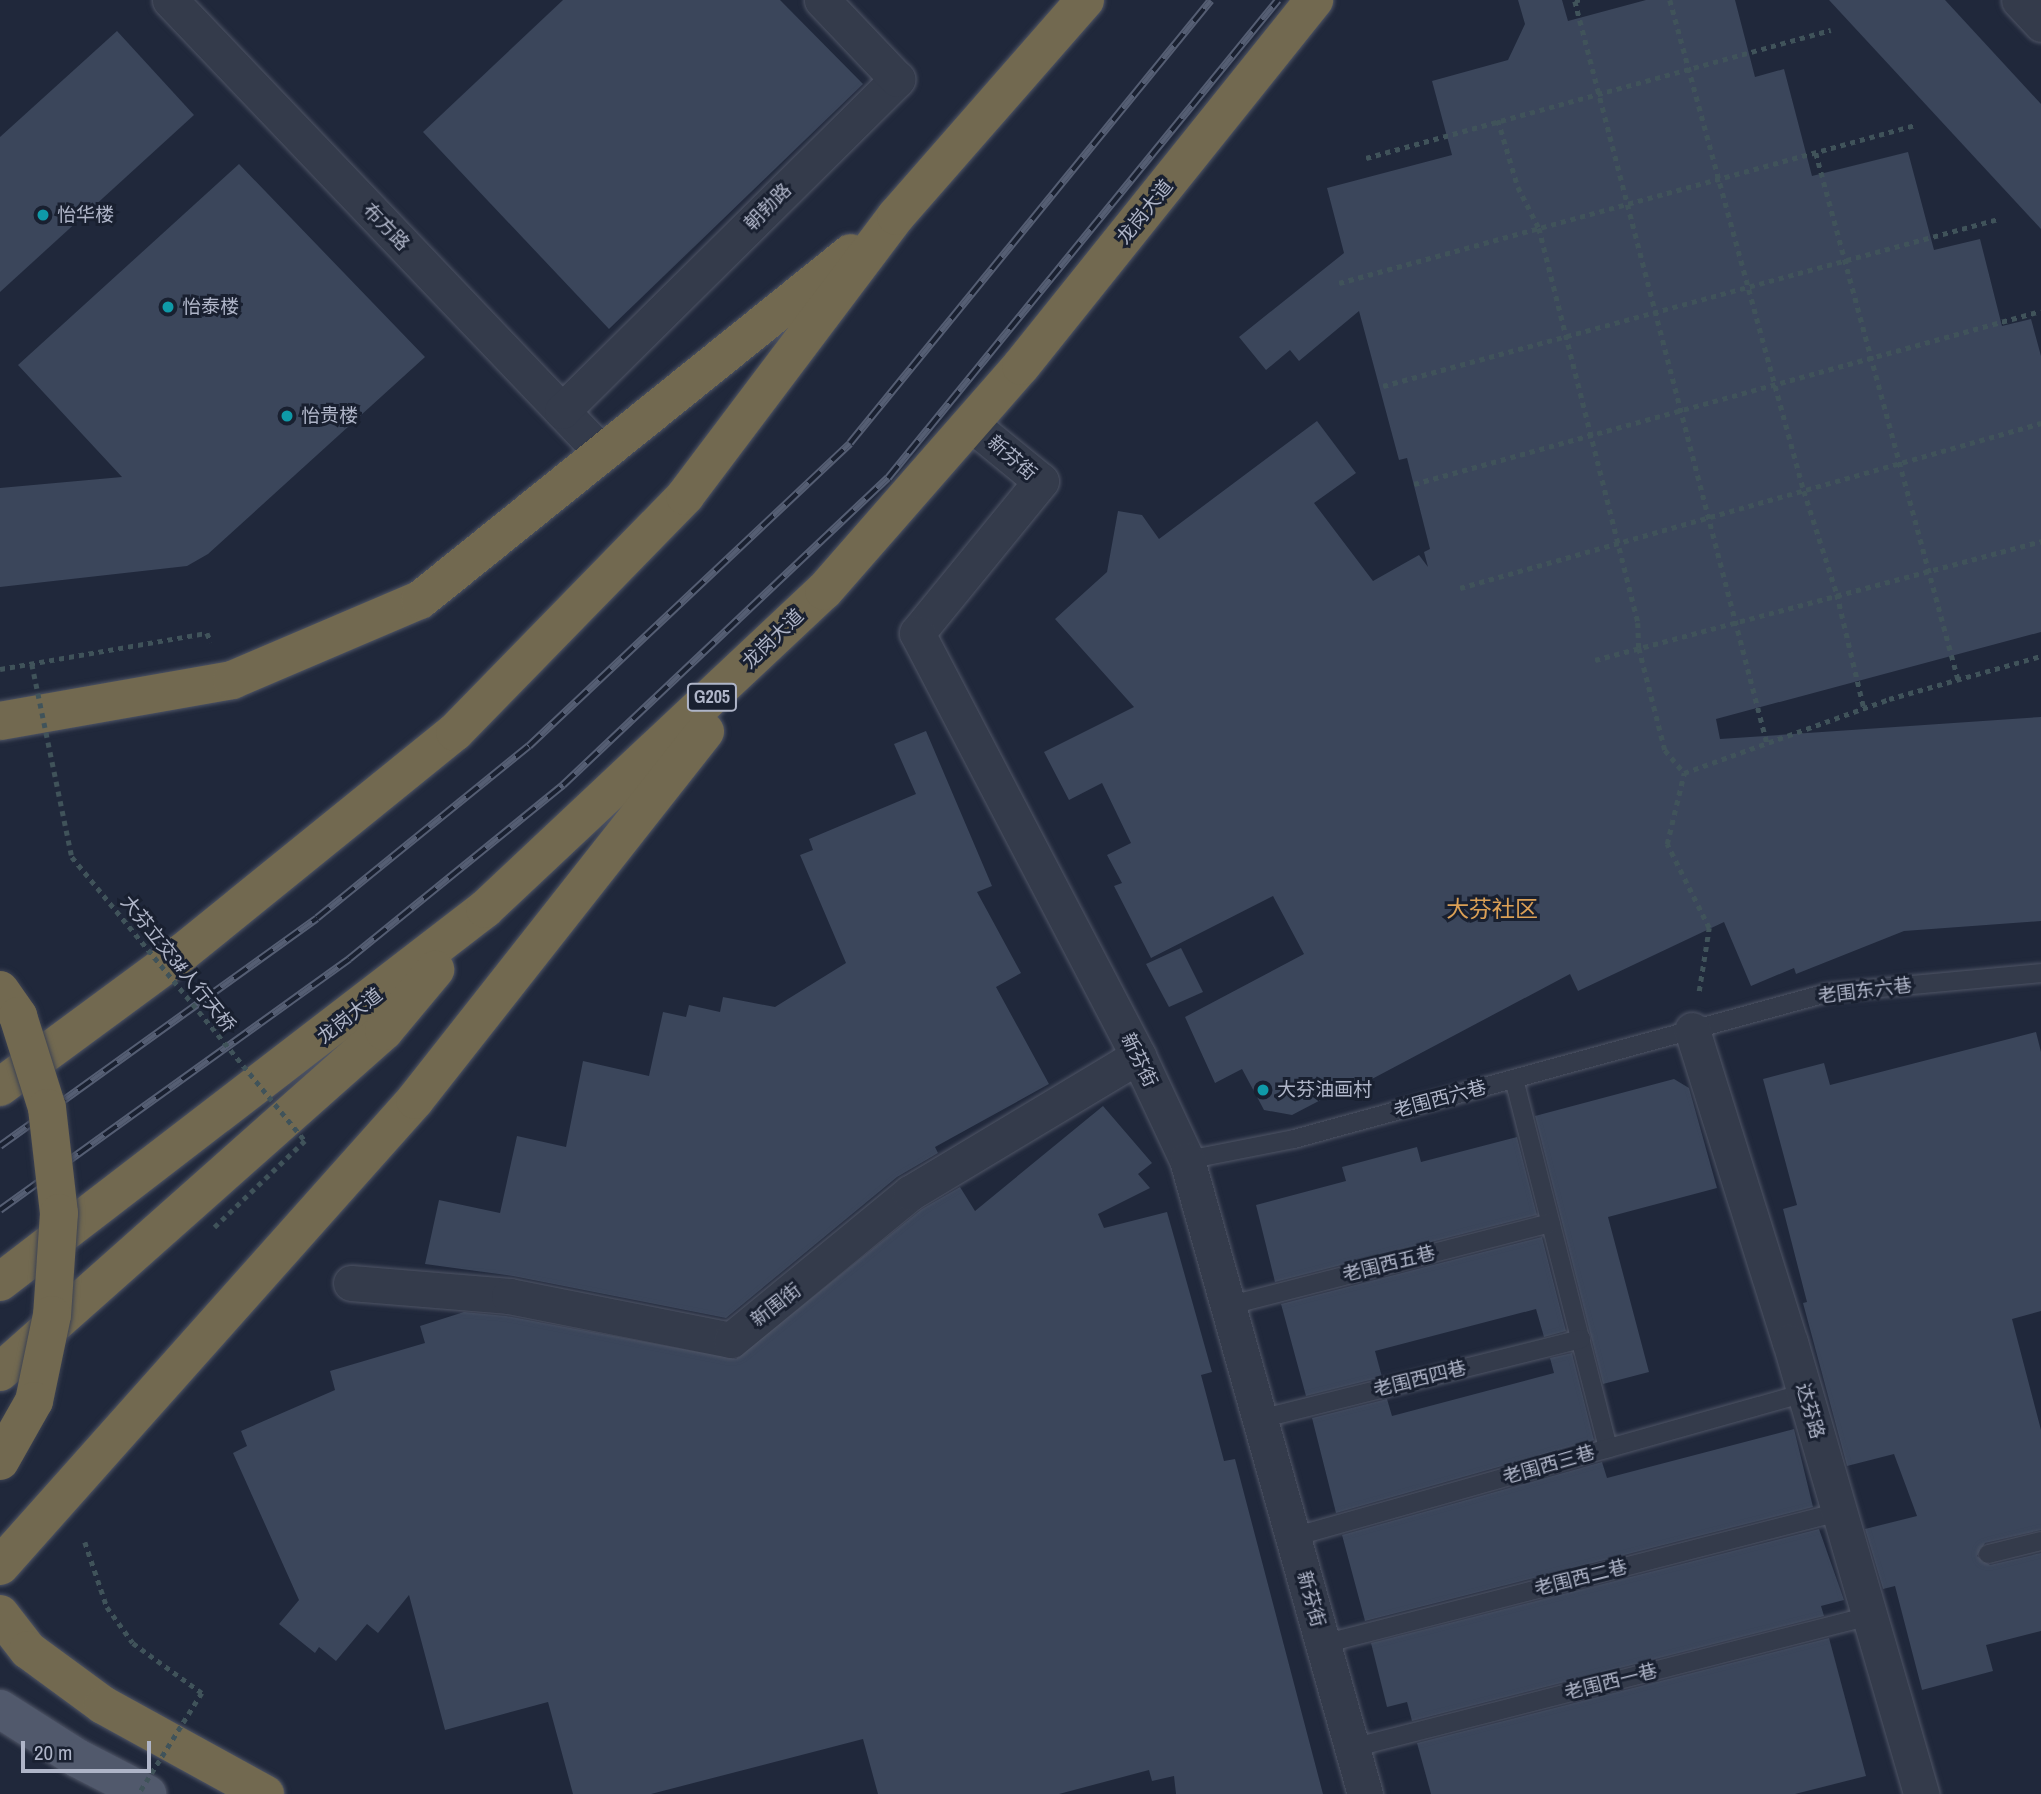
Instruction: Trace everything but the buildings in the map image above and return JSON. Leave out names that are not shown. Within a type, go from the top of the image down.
[{"type":"highway","points":[[0,1087],[182,953],[455,732],[685,496],[896,216],[1085,0]]},
{"type":"highway","name":"龙岗大道","points":[[0,1282],[485,909],[790,622],[971,424],[1314,0]]},
{"type":"highway","points":[[0,721],[232,680],[420,600],[896,216]]},
{"type":"highway","points":[[0,1566],[415,1100],[790,622]]},
{"type":"highway","points":[[0,1372],[384,1031],[485,909]]},
{"type":"highway","points":[[0,990],[18,1016],[47,1108],[58,1213],[52,1315],[34,1401],[0,1461]]},
{"type":"highway","points":[[0,1614],[28,1650],[103,1705],[265,1794]]},
{"type":"main road","points":[[0,1709],[77,1758],[147,1794]]},
{"type":"street","name":"布方路","points":[[170,0],[603,453]]},
{"type":"street","name":"朝勃路","points":[[562,411],[897,79],[822,0]]},
{"type":"street","points":[[2019,0],[2041,23]]},
{"type":"street","name":"新芬街","points":[[971,424],[1041,481],[917,633],[1138,1056],[1187,1160],[1365,1794]]},
{"type":"street","name":"达芬路","points":[[1692,1030],[1805,1393],[1921,1794]]},
{"type":"street","name":"新围街","points":[[351,1283],[509,1296],[731,1340],[910,1193],[1138,1056]]},
{"type":"lane","name":"老围东六巷","points":[[1692,1030],[1827,993],[2041,973]]},
{"type":"lane","name":"老围西六巷","points":[[1187,1160],[1294,1139],[1692,1030]]},
{"type":"lane","points":[[1514,1079],[1608,1448]]},
{"type":"lane","name":"老围西五巷","points":[[1227,1306],[1551,1223]]},
{"type":"lane","name":"老围西四巷","points":[[1260,1419],[1581,1339]]},
{"type":"lane","name":"老围西三巷","points":[[1293,1537],[1805,1393]]},
{"type":"lane","name":"老围西二巷","points":[[1323,1644],[1839,1512]]},
{"type":"lane","points":[[1988,1554],[2041,1541]]},
{"type":"lane","name":"老围西一巷","points":[[1352,1748],[1869,1616]]},
{"type":"path","points":[[1580,0],[1575,1],[1601,91],[1654,313],[1679,411],[1711,517],[1767,743]]},
{"type":"path","points":[[1670,0],[1751,286],[1804,491],[1837,594],[1864,708]]},
{"type":"path","points":[[1366,158],[1601,91],[1831,30]]},
{"type":"path","points":[[1498,120],[1518,187],[1539,228],[1638,622],[1639,649],[1665,750],[1684,773]]},
{"type":"path","points":[[1339,283],[1915,125]]},
{"type":"path","points":[[1816,153],[1896,464],[1931,568],[1958,680]]},
{"type":"path","points":[[1383,386],[1998,219]]},
{"type":"path","points":[[1414,484],[2041,311]]},
{"type":"path","points":[[1460,588],[2041,423]]},
{"type":"path","points":[[1595,660],[1931,568],[2041,541]]},
{"type":"path","points":[[0,669],[207,633]]},
{"type":"path","points":[[1684,773],[1864,708],[2041,656]]},
{"type":"path","name":"大芬立交3#人行天桥","points":[[32,664],[72,857],[305,1141],[212,1230]]},
{"type":"path","points":[[1684,773],[1667,845],[1709,928],[1692,1030]]},
{"type":"path","points":[[85,1542],[107,1607],[133,1643],[202,1693],[139,1794]]},
{"type":"railway","points":[[0,1146],[317,918],[529,746],[850,443],[1211,0]]},
{"type":"railway","points":[[0,1210],[349,959],[563,785],[888,478],[1278,0]]},
{"type":"place","name":"怡华楼","points":[[43,215]]},
{"type":"place","name":"怡泰楼","points":[[168,307]]},
{"type":"place","name":"怡贵楼","points":[[287,416]]},
{"type":"place","name":"大芬油画村","points":[[1263,1090]]},
{"type":"district","name":"大芬社区","points":[[1492,909]]}]
